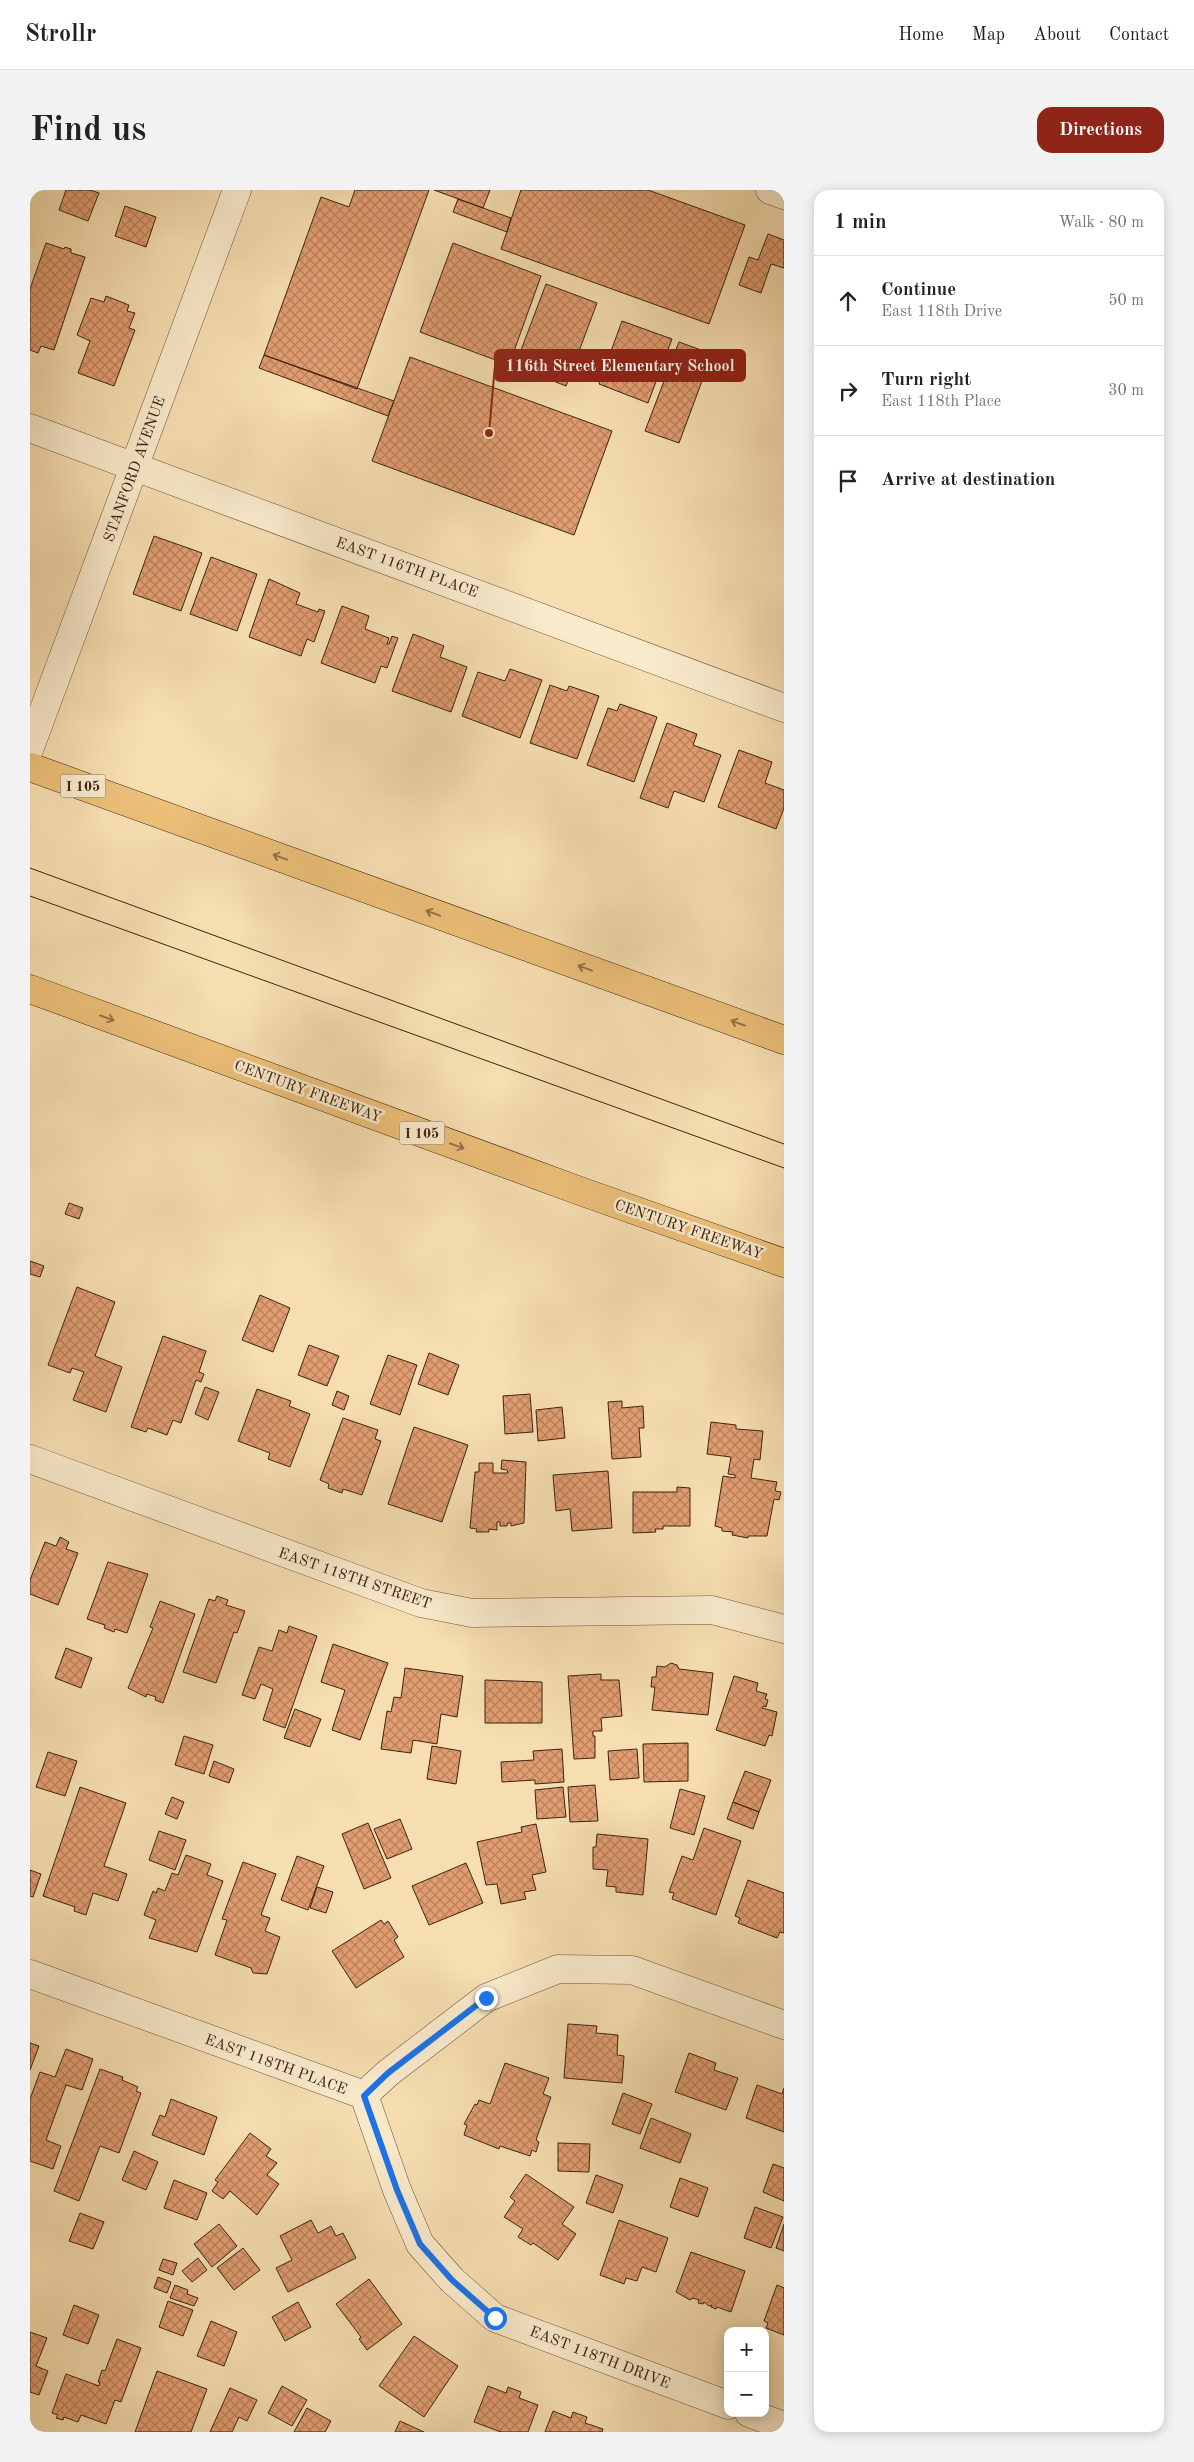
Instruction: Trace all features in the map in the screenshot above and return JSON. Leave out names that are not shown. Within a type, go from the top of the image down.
[{"type":"highway","name":"I 105","points":[[30,767],[784,1040]]},
{"type":"highway","name":"CENTURY FREEWAY","points":[[30,989],[784,1263]]},
{"type":"street","name":"STANFORD AVENUE","points":[[30,747],[237,190]]},
{"type":"street","points":[[770,190],[784,195]]},
{"type":"street","name":"EAST 116TH PLACE","points":[[30,428],[784,708]]},
{"type":"street","name":"EAST 118TH STREET","points":[[30,1459],[421,1603],[472,1613],[712,1610],[784,1629]]},
{"type":"street","name":"EAST 118TH PLACE","points":[[30,1974],[364,2096],[388,2073],[486,1998],[558,1969],[632,1970],[784,2024]]},
{"type":"street","name":"EAST 118TH DRIVE","points":[[364,2096],[397,2190],[420,2244],[452,2280],[495,2318],[724,2404]]},
{"type":"street","points":[[760,2417],[784,2426]]},
{"type":"building","points":[[66,190],[90,190],[99,193],[88,221],[59,210]]},
{"type":"building","points":[[355,190],[429,190],[357,389],[264,355],[321,197],[349,207]]},
{"type":"building","points":[[434,190],[490,190],[483,208]]},
{"type":"building","points":[[521,190],[648,190],[745,225],[709,324],[501,249]]},
{"type":"building","points":[[458,199],[511,218],[507,232],[453,212]]},
{"type":"building","points":[[125,206],[156,217],[146,247],[115,236]]},
{"type":"building","points":[[768,234],[784,240],[784,268],[771,264],[761,293],[739,285],[749,257],[758,260]]},
{"type":"building","points":[[46,243],[64,249],[65,247],[71,249],[71,253],[85,257],[54,350],[41,346],[38,353],[30,350],[30,289]]},
{"type":"building","points":[[453,243],[541,276],[509,365],[420,332]]},
{"type":"building","points":[[546,284],[597,303],[566,386],[515,366]]},
{"type":"building","points":[[106,296],[129,305],[127,311],[135,313],[129,328],[135,330],[114,386],[78,373],[90,341],[77,335],[91,298],[104,302]]},
{"type":"building","points":[[622,321],[672,339],[648,403],[599,384]]},
{"type":"building","points":[[679,342],[712,354],[679,443],[645,431]]},
{"type":"building","points":[[264,355],[394,401],[388,416],[259,368]]},
{"type":"building","points":[[410,357],[612,431],[574,535],[372,461]]},
{"type":"building","points":[[154,536],[202,553],[181,611],[133,594]]},
{"type":"building","points":[[211,557],[257,574],[237,631],[190,614]]},
{"type":"building","points":[[269,579],[300,593],[296,604],[318,612],[319,609],[325,611],[314,642],[307,639],[301,656],[249,637]]},
{"type":"building","points":[[342,606],[369,616],[365,629],[389,638],[387,644],[389,644],[392,636],[398,638],[387,668],[381,666],[375,683],[321,663]]},
{"type":"building","points":[[413,634],[444,646],[440,657],[467,667],[451,712],[392,691]]},
{"type":"building","points":[[510,669],[542,680],[520,738],[462,716],[478,672],[505,681]]},
{"type":"building","points":[[550,685],[567,691],[569,686],[599,696],[577,759],[530,743]]},
{"type":"building","points":[[620,704],[657,717],[634,782],[587,765],[608,708],[617,711]]},
{"type":"building","points":[[667,723],[697,734],[693,745],[721,755],[704,802],[674,791],[668,808],[640,798]]},
{"type":"building","points":[[739,750],[772,762],[765,783],[784,790],[784,808],[776,829],[718,807]]},
{"type":"building","points":[[69,1203],[83,1208],[79,1219],[65,1214]]},
{"type":"building","points":[[30,1261],[44,1266],[40,1277],[30,1274]]},
{"type":"building","points":[[77,1287],[115,1302],[95,1356],[122,1367],[106,1412],[73,1400],[84,1372],[72,1368],[70,1373],[48,1365]]},
{"type":"building","points":[[260,1295],[290,1308],[273,1352],[242,1340]]},
{"type":"building","points":[[163,1336],[206,1351],[199,1372],[204,1374],[201,1382],[196,1380],[181,1423],[173,1420],[167,1435],[148,1428],[146,1432],[131,1427]]},
{"type":"building","points":[[309,1345],[339,1356],[327,1386],[298,1375]]},
{"type":"building","points":[[429,1353],[459,1365],[448,1395],[418,1384]]},
{"type":"building","points":[[388,1355],[417,1365],[400,1415],[370,1404]]},
{"type":"building","points":[[205,1387],[219,1392],[208,1420],[195,1414]]},
{"type":"building","points":[[257,1389],[291,1401],[289,1406],[310,1414],[290,1467],[268,1459],[270,1453],[238,1441]]},
{"type":"building","points":[[337,1391],[349,1396],[344,1410],[332,1405]]},
{"type":"building","points":[[530,1394],[533,1432],[505,1434],[503,1396]]},
{"type":"building","points":[[622,1401],[622,1408],[643,1406],[644,1428],[639,1428],[641,1457],[612,1459],[608,1402]]},
{"type":"building","points":[[562,1407],[565,1438],[538,1441],[536,1410]]},
{"type":"building","points":[[343,1418],[378,1430],[375,1439],[381,1441],[362,1495],[343,1489],[342,1493],[328,1488],[329,1484],[320,1480]]},
{"type":"building","points":[[711,1422],[736,1425],[736,1429],[763,1431],[760,1460],[754,1459],[751,1478],[777,1482],[775,1491],[781,1492],[779,1500],[774,1499],[767,1536],[748,1536],[748,1538],[732,1535],[733,1532],[722,1531],[722,1528],[715,1526],[723,1476],[735,1478],[735,1475],[728,1474],[731,1457],[707,1454]]},
{"type":"building","points":[[414,1427],[468,1445],[442,1522],[388,1504]]},
{"type":"building","points":[[502,1460],[526,1462],[524,1523],[511,1526],[511,1523],[508,1523],[507,1526],[500,1526],[500,1522],[497,1522],[497,1530],[489,1529],[489,1532],[476,1532],[477,1529],[470,1528],[475,1472],[479,1472],[479,1463],[493,1463],[493,1473],[508,1473],[507,1470],[501,1469]]},
{"type":"building","points":[[608,1471],[612,1528],[572,1531],[570,1509],[556,1511],[553,1475]]},
{"type":"building","points":[[677,1487],[690,1488],[690,1526],[663,1526],[663,1529],[655,1529],[656,1532],[633,1533],[633,1492],[677,1492]]},
{"type":"building","points":[[60,1537],[69,1542],[66,1549],[78,1553],[58,1605],[30,1594],[30,1580],[45,1542],[56,1546]]},
{"type":"building","points":[[108,1562],[148,1574],[127,1633],[115,1629],[114,1632],[104,1628],[105,1625],[87,1619]]},
{"type":"building","points":[[217,1596],[228,1600],[226,1605],[245,1611],[237,1633],[234,1632],[216,1683],[183,1672],[209,1599],[215,1601]]},
{"type":"building","points":[[160,1601],[195,1614],[163,1703],[155,1700],[156,1697],[147,1694],[146,1697],[128,1688],[153,1628],[150,1627]]},
{"type":"building","points":[[289,1626],[317,1636],[285,1728],[263,1720],[273,1689],[261,1684],[255,1699],[242,1695],[259,1647],[272,1651],[279,1630],[287,1633]]},
{"type":"building","points":[[333,1644],[388,1663],[360,1740],[332,1730],[345,1690],[321,1682]]},
{"type":"building","points":[[66,1648],[92,1658],[81,1688],[55,1678]]},
{"type":"building","points":[[671,1663],[677,1665],[679,1669],[713,1673],[708,1715],[652,1710],[655,1687],[651,1687],[652,1677],[656,1677],[657,1666],[665,1667]]},
{"type":"building","points":[[405,1668],[463,1676],[457,1717],[441,1714],[437,1744],[413,1740],[411,1753],[381,1749],[387,1711],[391,1712],[394,1697],[401,1698]]},
{"type":"building","points":[[601,1674],[601,1680],[619,1680],[622,1716],[601,1718],[602,1731],[593,1731],[593,1736],[595,1736],[595,1758],[574,1759],[568,1676]]},
{"type":"building","points":[[734,1676],[758,1683],[756,1691],[767,1694],[765,1699],[768,1700],[766,1707],[763,1706],[762,1708],[777,1712],[772,1736],[769,1735],[765,1746],[716,1730]]},
{"type":"building","points":[[485,1680],[542,1682],[542,1723],[485,1723]]},
{"type":"building","points":[[295,1709],[321,1719],[310,1747],[284,1738]]},
{"type":"building","points":[[184,1736],[213,1745],[204,1774],[175,1765]]},
{"type":"building","points":[[688,1743],[688,1781],[644,1782],[643,1744]]},
{"type":"building","points":[[432,1746],[461,1751],[456,1784],[427,1779]]},
{"type":"building","points":[[562,1749],[564,1782],[535,1784],[535,1780],[502,1782],[501,1762],[534,1760],[533,1751]]},
{"type":"building","points":[[637,1749],[639,1778],[610,1780],[608,1751]]},
{"type":"building","points":[[48,1752],[77,1761],[65,1796],[36,1787]]},
{"type":"building","points":[[214,1761],[234,1769],[229,1783],[209,1776]]},
{"type":"building","points":[[745,1771],[771,1780],[759,1812],[733,1802]]},
{"type":"building","points":[[595,1785],[598,1821],[570,1822],[568,1787]]},
{"type":"building","points":[[80,1787],[126,1803],[104,1866],[127,1874],[118,1901],[93,1893],[86,1915],[74,1911],[75,1907],[43,1896]]},
{"type":"building","points":[[563,1787],[566,1817],[537,1819],[535,1790]]},
{"type":"building","points":[[680,1789],[705,1796],[694,1835],[670,1828]]},
{"type":"building","points":[[172,1797],[184,1802],[177,1819],[165,1814]]},
{"type":"building","points":[[733,1802],[759,1812],[753,1829],[727,1819]]},
{"type":"building","points":[[400,1819],[412,1849],[387,1859],[374,1829]]},
{"type":"building","points":[[368,1823],[391,1878],[364,1889],[342,1834]]},
{"type":"building","points":[[536,1824],[546,1872],[532,1875],[536,1890],[524,1892],[526,1899],[501,1904],[497,1884],[486,1885],[477,1842],[522,1832],[521,1827]]},
{"type":"building","points":[[704,1828],[741,1841],[716,1915],[672,1899],[674,1893],[669,1892],[682,1856],[693,1860]]},
{"type":"building","points":[[159,1831],[186,1840],[175,1870],[149,1860]]},
{"type":"building","points":[[597,1834],[648,1839],[643,1895],[616,1892],[616,1887],[606,1886],[608,1870],[593,1869],[593,1847],[596,1847]]},
{"type":"building","points":[[186,1855],[211,1864],[207,1875],[223,1881],[197,1952],[149,1938],[156,1920],[144,1915],[153,1891],[156,1893],[158,1888],[165,1891],[172,1873],[178,1875]]},
{"type":"building","points":[[297,1856],[324,1866],[308,1910],[281,1900]]},
{"type":"building","points":[[243,1862],[276,1874],[261,1915],[270,1918],[265,1931],[280,1937],[267,1974],[253,1973],[251,1968],[215,1955],[227,1920],[222,1919]]},
{"type":"building","points":[[466,1863],[483,1903],[429,1925],[412,1886]]},
{"type":"building","points":[[30,1870],[41,1874],[33,1897],[30,1896]]},
{"type":"building","points":[[748,1880],[784,1893],[784,1933],[780,1932],[777,1938],[738,1923],[740,1918],[735,1916]]},
{"type":"building","points":[[317,1887],[333,1892],[326,1913],[310,1908]]},
{"type":"building","points":[[381,1920],[384,1924],[388,1921],[398,1937],[394,1940],[404,1957],[356,1988],[332,1951]]},
{"type":"building","points":[[568,2024],[597,2026],[596,2033],[618,2035],[617,2055],[624,2056],[622,2083],[564,2078]]},
{"type":"building","points":[[30,2043],[39,2046],[30,2070]]},
{"type":"building","points":[[66,2049],[93,2059],[82,2090],[66,2085],[46,2140],[61,2146],[53,2169],[30,2161],[30,2099],[40,2072],[55,2077]]},
{"type":"building","points":[[689,2053],[716,2063],[714,2070],[738,2078],[726,2110],[675,2092]]},
{"type":"building","points":[[505,2063],[549,2078],[543,2094],[551,2097],[536,2140],[539,2142],[536,2152],[532,2150],[530,2156],[500,2146],[499,2149],[464,2135],[467,2125],[464,2124],[475,2104],[477,2105],[479,2100],[490,2104]]},
{"type":"building","points":[[100,2069],[123,2077],[122,2080],[138,2087],[136,2091],[141,2093],[119,2153],[100,2146],[79,2201],[54,2191]]},
{"type":"building","points":[[757,2085],[782,2094],[784,2088],[784,2132],[746,2118]]},
{"type":"building","points":[[623,2093],[652,2104],[640,2134],[612,2124]]},
{"type":"building","points":[[171,2099],[217,2117],[204,2155],[152,2135],[160,2115],[165,2117]]},
{"type":"building","points":[[651,2118],[691,2134],[680,2163],[640,2148]]},
{"type":"building","points":[[250,2133],[271,2149],[266,2156],[277,2163],[267,2175],[279,2184],[257,2215],[230,2191],[223,2199],[212,2191],[218,2182],[215,2180]]},
{"type":"building","points":[[558,2143],[590,2144],[589,2172],[558,2171]]},
{"type":"building","points":[[134,2151],[158,2162],[146,2190],[122,2180]]},
{"type":"building","points":[[773,2164],[784,2168],[784,2201],[763,2192]]},
{"type":"building","points":[[526,2174],[574,2207],[562,2224],[576,2234],[558,2260],[533,2243],[531,2245],[518,2237],[523,2229],[504,2217],[515,2201],[510,2197]]},
{"type":"building","points":[[596,2175],[623,2185],[613,2213],[586,2203]]},
{"type":"building","points":[[680,2178],[708,2188],[698,2217],[670,2207]]},
{"type":"building","points":[[174,2180],[207,2193],[197,2220],[164,2208]]},
{"type":"building","points":[[755,2207],[783,2217],[771,2248],[744,2238]]},
{"type":"building","points":[[80,2213],[104,2222],[93,2249],[69,2241]]},
{"type":"building","points":[[311,2220],[318,2233],[331,2226],[336,2236],[343,2233],[356,2258],[288,2292],[276,2268],[292,2260],[280,2236]]},
{"type":"building","points":[[619,2220],[668,2238],[656,2272],[642,2267],[637,2281],[626,2278],[624,2284],[600,2275]]},
{"type":"building","points":[[219,2224],[237,2246],[212,2267],[194,2244]]},
{"type":"building","points":[[784,2224],[784,2251],[776,2248]]},
{"type":"building","points":[[243,2248],[260,2270],[234,2290],[217,2268]]},
{"type":"building","points":[[691,2252],[745,2271],[731,2312],[717,2307],[716,2309],[704,2302],[703,2304],[698,2303],[699,2300],[693,2298],[690,2300],[676,2292]]},
{"type":"building","points":[[198,2258],[207,2270],[192,2282],[182,2271]]},
{"type":"building","points":[[163,2259],[177,2263],[173,2275],[159,2270]]},
{"type":"building","points":[[158,2277],[171,2282],[167,2293],[154,2288]]},
{"type":"building","points":[[369,2279],[402,2324],[367,2350],[359,2339],[361,2337],[336,2304]]},
{"type":"building","points":[[175,2285],[188,2290],[187,2294],[198,2298],[194,2306],[170,2298]]},
{"type":"building","points":[[777,2285],[784,2288],[784,2335],[769,2329],[769,2327],[766,2327],[768,2323],[764,2321]]},
{"type":"building","points":[[168,2301],[193,2310],[183,2336],[159,2327]]},
{"type":"building","points":[[298,2302],[311,2327],[285,2341],[272,2317]]},
{"type":"building","points":[[74,2305],[99,2315],[88,2344],[63,2335]]},
{"type":"building","points":[[211,2321],[237,2332],[224,2366],[197,2356]]},
{"type":"building","points":[[30,2332],[47,2338],[36,2366],[48,2371],[39,2395],[30,2392]]},
{"type":"building","points":[[414,2336],[458,2366],[424,2417],[379,2386]]},
{"type":"building","points":[[117,2339],[141,2348],[121,2402],[115,2400],[106,2424],[81,2415],[78,2422],[64,2417],[63,2420],[56,2418],[58,2415],[52,2413],[66,2374],[99,2386],[100,2382],[98,2382],[102,2370],[105,2371]]},
{"type":"building","points":[[157,2371],[207,2389],[191,2432],[135,2432]]},
{"type":"building","points":[[282,2386],[307,2400],[292,2426],[268,2413]]},
{"type":"building","points":[[488,2386],[506,2393],[508,2387],[521,2392],[519,2398],[538,2405],[528,2432],[501,2432],[474,2422]]},
{"type":"building","points":[[230,2388],[257,2400],[247,2421],[239,2417],[232,2432],[210,2432]]},
{"type":"building","points":[[307,2408],[331,2421],[325,2432],[294,2432]]},
{"type":"building","points":[[553,2411],[571,2418],[573,2412],[587,2417],[585,2423],[603,2429],[602,2432],[545,2432]]},
{"type":"building","points":[[400,2421],[424,2432],[395,2432]]},
{"type":"tram line","points":[[30,868],[784,1144]]},
{"type":"tram line","points":[[30,896],[784,1168]]},
{"type":"place","name":"116th Street Elementary School","points":[[489,433]]},
{"type":"route","points":[[486,1998],[388,2073],[364,2096],[397,2190],[420,2244],[452,2280],[495,2318]]}]
